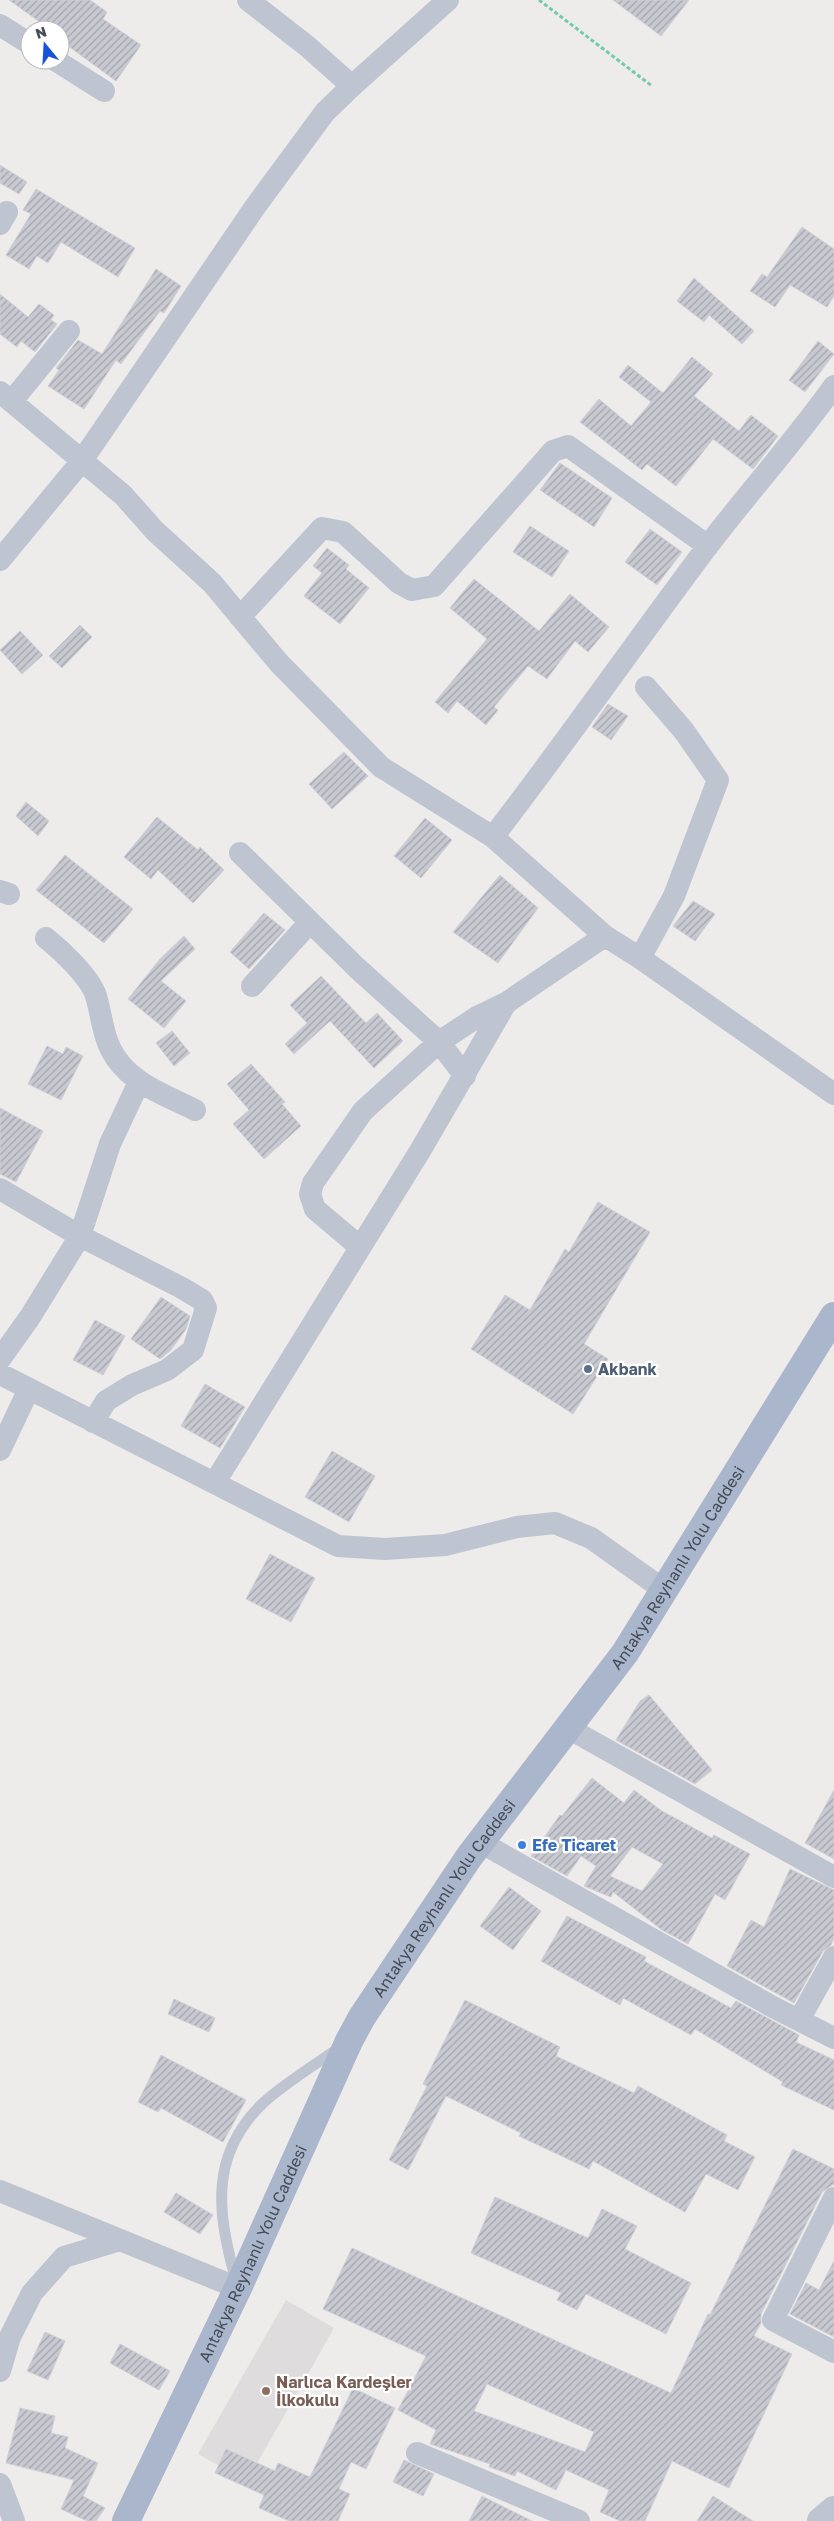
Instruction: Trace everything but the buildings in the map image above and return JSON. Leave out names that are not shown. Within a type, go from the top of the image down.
[{"type":"main road","name":"Antakya Reyhanlı Yolu Caddesi","points":[[126,2521],[238,2288],[349,2041],[480,1842],[625,1653],[834,1316]]},
{"type":"street","points":[[248,0],[307,46],[352,86]]},
{"type":"street","points":[[0,560],[82,462],[255,207],[325,112],[448,0]]},
{"type":"street","points":[[0,25],[20,38]]},
{"type":"street","points":[[70,69],[104,91]]},
{"type":"street","points":[[69,331],[6,397],[63,443],[82,462],[123,496],[155,531],[212,583],[279,663],[380,767],[493,837],[605,936],[640,958],[834,1094]]},
{"type":"street","points":[[493,837],[550,763],[708,546],[810,420],[834,386]]},
{"type":"street","points":[[240,617],[322,528],[343,532],[399,583],[412,590],[434,586],[552,451],[568,446],[708,546]]},
{"type":"street","points":[[640,958],[674,896],[718,780],[684,731],[646,686]]},
{"type":"street","points":[[240,853],[357,968],[439,1042],[465,1076]]},
{"type":"street","points":[[252,986],[310,922]]},
{"type":"street","points":[[360,1247],[315,1209],[310,1194],[313,1183],[363,1111],[439,1042],[476,1017],[506,1003],[605,936]]},
{"type":"street","points":[[46,938],[67,955],[95,993],[106,1037],[116,1058],[139,1082],[195,1110]]},
{"type":"street","points":[[215,1482],[465,1076],[506,1003]]},
{"type":"street","points":[[0,1359],[30,1318],[80,1236],[110,1144],[139,1082]]},
{"type":"street","points":[[0,1189],[80,1236],[182,1288],[202,1300],[206,1308],[193,1350],[167,1370],[132,1385],[106,1401],[93,1422]]},
{"type":"street","points":[[0,1374],[338,1546],[384,1550],[445,1545],[517,1527],[555,1523],[591,1538],[664,1590]]},
{"type":"street","points":[[0,1450],[29,1389]]},
{"type":"street","points":[[568,1728],[834,1877]]},
{"type":"street","points":[[480,1842],[834,2038]]},
{"type":"street","points":[[799,2020],[834,1958]]},
{"type":"street","points":[[0,2191],[238,2288]]},
{"type":"street","points":[[834,2198],[773,2320],[834,2352]]},
{"type":"street","points":[[0,2371],[10,2338],[32,2293],[64,2257],[120,2240]]},
{"type":"street","points":[[417,2452],[579,2521]]},
{"type":"street","points":[[0,2484],[14,2521]]},
{"type":"street","points":[[821,2521],[834,2510]]},
{"type":"lane","points":[[238,2288],[224,2237],[220,2205],[222,2180],[234,2138],[262,2103],[349,2041]]},
{"type":"path","points":[[538,0],[652,86]]},
{"type":"shaded area","name":"Narlıca Kardeşler İlkokulu","points":[[286,2300],[334,2328],[247,2481],[198,2454]]},
{"type":"place","name":"Akbank","points":[[588,1369]]},
{"type":"place","name":"Efe Ticaret","points":[[522,1845]]},
{"type":"place","name":"Narlıca Kardeşler İlkokulu","points":[[266,2391]]}]
